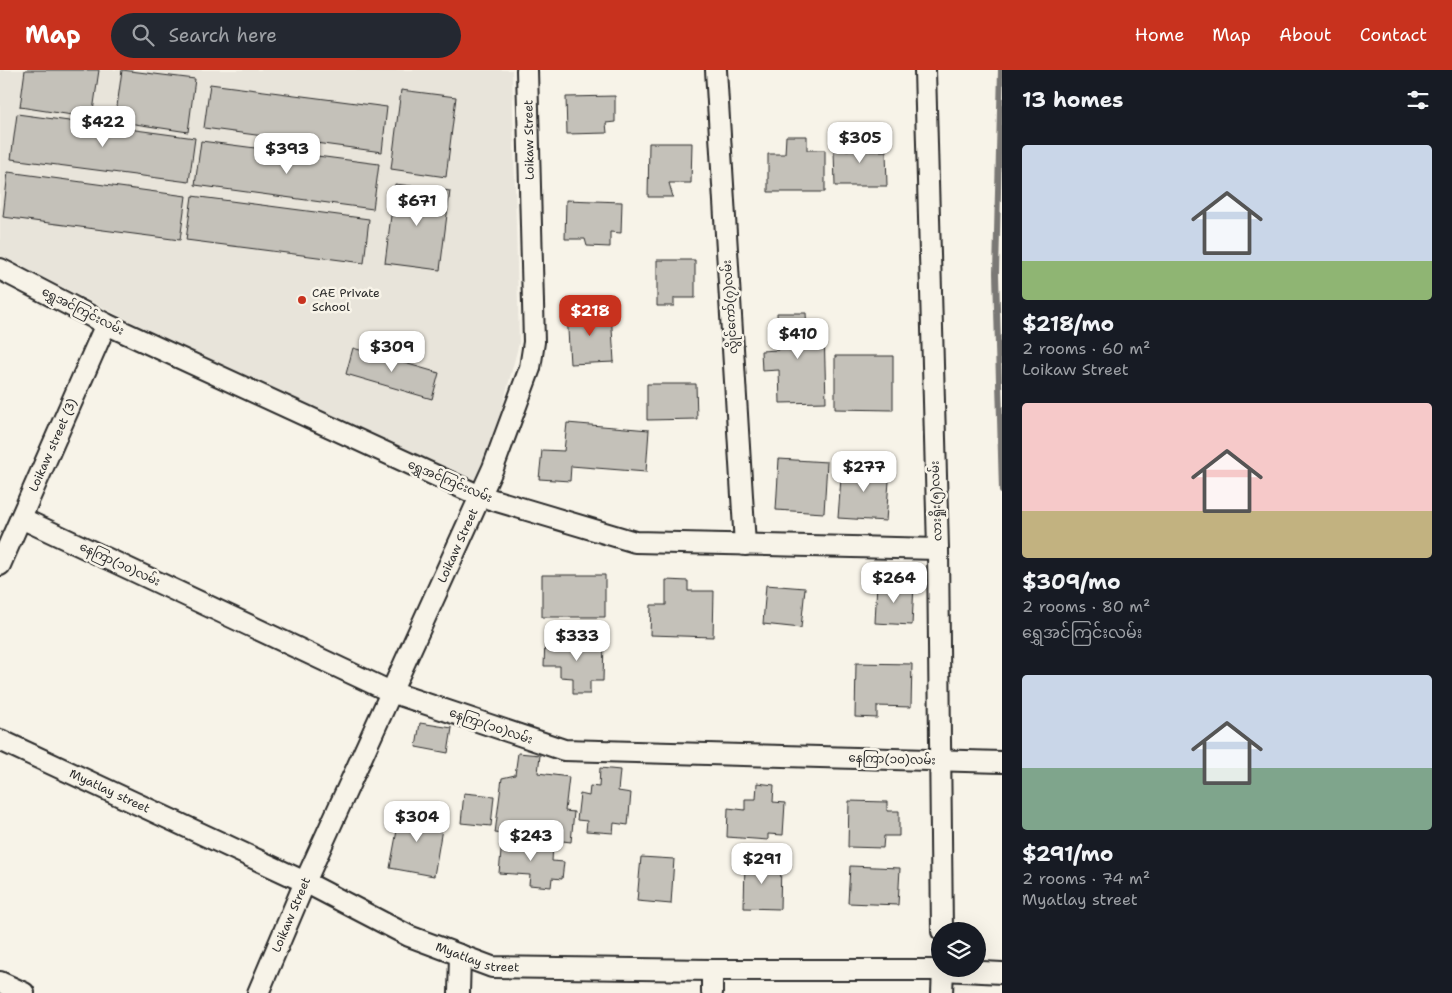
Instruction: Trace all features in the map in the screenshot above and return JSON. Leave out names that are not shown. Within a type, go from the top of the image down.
[{"type":"street","name":"Loikaw Street","points":[[258,993],[305,882],[493,468],[530,368],[534,342],[527,70]]},
{"type":"street","name":"လွိုင်ကော်(၇)လမ်း","points":[[716,70],[745,545]]},
{"type":"street","name":"လားရှိုး(၅)လမ်း","points":[[924,70],[938,549],[942,922]]},
{"type":"street","name":"ရွှေအင်ကြင်းလမ်း","points":[[0,269],[106,324],[480,496],[635,542],[938,549]]},
{"type":"street","name":"Loikaw street (3)","points":[[0,565],[106,324]]},
{"type":"street","name":"နေကြာ(၁၀)လမ်း","points":[[21,518],[391,692],[564,750],[1002,762]]},
{"type":"street","name":"Myatlay street","points":[[0,740],[305,882],[409,936],[492,967],[712,970],[931,969]]},
{"type":"street","points":[[459,993],[460,955]]},
{"type":"street","points":[[712,970],[712,993]]},
{"type":"street","name":"Myatlay street","points":[[986,972],[1002,973]]},
{"type":"street","points":[[942,993],[943,977]]},
{"type":"street","points":[[0,982],[24,993]]},
{"type":"shaded area","name":"CAE Private School","points":[[0,70],[512,70],[519,343],[479,496],[0,256]]},
{"type":"building","points":[[25,70],[99,70],[92,118],[20,107]]},
{"type":"building","points":[[122,70],[195,79],[188,132],[115,121]]},
{"type":"building","points":[[210,84],[387,107],[382,152],[204,128]]},
{"type":"building","points":[[401,90],[456,97],[446,177],[391,169]]},
{"type":"building","points":[[615,96],[615,122],[606,123],[607,133],[567,134],[566,97]]},
{"type":"building","points":[[17,114],[195,138],[189,182],[11,159]]},
{"type":"building","points":[[849,133],[870,133],[870,151],[886,151],[887,186],[835,186],[834,150],[849,150]]},
{"type":"building","points":[[786,136],[807,136],[807,150],[825,150],[825,192],[768,192],[768,154],[785,154]]},
{"type":"building","points":[[201,141],[379,164],[373,209],[195,185]]},
{"type":"building","points":[[649,143],[692,143],[691,183],[669,183],[673,197],[648,197]]},
{"type":"building","points":[[8,172],[186,196],[180,240],[3,217]]},
{"type":"building","points":[[395,184],[450,191],[440,270],[385,263]]},
{"type":"building","points":[[192,196],[369,219],[364,263],[186,240]]},
{"type":"building","points":[[566,200],[622,202],[621,233],[610,232],[610,247],[587,246],[585,239],[565,239]]},
{"type":"building","points":[[657,260],[695,260],[695,298],[674,298],[674,306],[657,306]]},
{"type":"building","points":[[611,311],[614,362],[570,364],[567,313]]},
{"type":"building","points":[[777,313],[806,313],[807,331],[824,330],[826,402],[780,403],[779,370],[762,371],[761,351],[778,350]]},
{"type":"building","points":[[353,348],[439,373],[432,399],[346,374]]},
{"type":"building","points":[[835,356],[893,356],[893,410],[835,409]]},
{"type":"building","points":[[647,384],[696,384],[697,419],[647,420]]},
{"type":"building","points":[[567,423],[649,430],[646,472],[571,466],[570,481],[539,479],[542,450],[564,451]]},
{"type":"building","points":[[779,459],[827,462],[824,513],[776,510]]},
{"type":"building","points":[[842,465],[890,468],[886,521],[838,518]]},
{"type":"building","points":[[542,575],[605,575],[605,617],[542,617]]},
{"type":"building","points":[[666,580],[688,581],[688,591],[714,591],[713,637],[650,635],[651,605],[666,605]]},
{"type":"building","points":[[877,582],[914,584],[912,625],[875,623]]},
{"type":"building","points":[[766,585],[805,588],[801,628],[763,624]]},
{"type":"building","points":[[545,640],[604,641],[603,681],[590,681],[590,694],[573,694],[573,678],[560,677],[560,666],[544,666]]},
{"type":"building","points":[[856,663],[912,664],[911,707],[877,706],[877,718],[855,717]]},
{"type":"building","points":[[420,723],[452,728],[448,753],[416,747]]},
{"type":"building","points":[[518,753],[540,755],[538,773],[569,777],[565,811],[574,812],[571,842],[495,833],[502,778],[515,775]]},
{"type":"building","points":[[600,768],[620,770],[618,791],[631,793],[628,825],[614,823],[613,833],[586,831],[587,821],[577,820],[580,794],[589,796],[590,786],[599,787]]},
{"type":"building","points":[[757,783],[774,785],[773,802],[785,803],[783,835],[768,834],[768,840],[727,837],[728,808],[745,810],[745,799],[756,799]]},
{"type":"building","points":[[464,793],[494,796],[491,826],[461,823]]},
{"type":"building","points":[[849,801],[887,802],[887,811],[899,811],[899,836],[884,836],[883,848],[848,847]]},
{"type":"building","points":[[401,809],[444,817],[434,876],[390,868]]},
{"type":"building","points":[[502,841],[553,845],[552,861],[564,862],[562,879],[552,878],[551,887],[529,885],[530,875],[499,873]]},
{"type":"building","points":[[641,857],[674,859],[671,904],[637,901]]},
{"type":"building","points":[[745,861],[781,862],[780,909],[744,908]]},
{"type":"building","points":[[850,866],[900,868],[898,905],[848,903]]},
{"type":"waterway","points":[[1001,70],[996,273],[1002,491]]},
{"type":"place","name":"CAE Private School","points":[[302,300]]}]
